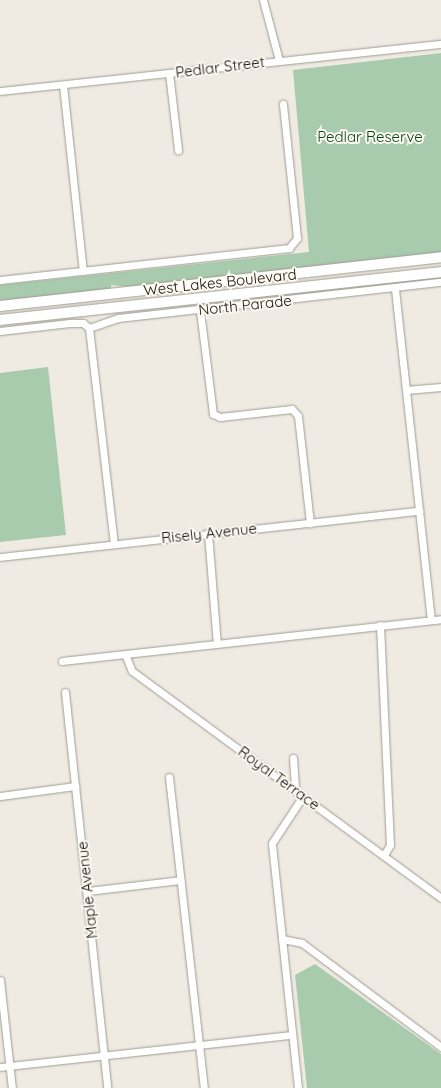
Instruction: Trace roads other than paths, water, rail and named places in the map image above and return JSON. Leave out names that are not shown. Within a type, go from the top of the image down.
[{"type":"main road","name":"West Lakes Boulevard","points":[[0,306],[441,257]]},
{"type":"main road","name":"West Lakes Boulevard","points":[[0,320],[441,272]]},
{"type":"street","points":[[263,0],[279,60]]},
{"type":"street","name":"Pedlar Street","points":[[0,91],[441,44]]},
{"type":"street","points":[[169,73],[178,150]]},
{"type":"street","points":[[63,85],[83,271]]},
{"type":"street","points":[[0,280],[289,248],[297,238],[283,104]]},
{"type":"street","name":"North Parade","points":[[89,328],[105,320],[395,289],[441,282]]},
{"type":"street","points":[[395,289],[431,620]]},
{"type":"street","points":[[200,311],[213,414],[220,417],[292,409],[298,416],[310,523]]},
{"type":"street","points":[[41,316],[52,325]]},
{"type":"street","points":[[0,331],[83,323],[89,328],[114,544]]},
{"type":"street","points":[[406,390],[441,387]]},
{"type":"street","name":"Risely Avenue","points":[[0,556],[419,511]]},
{"type":"street","points":[[208,533],[217,644]]},
{"type":"street","points":[[62,661],[441,619]]},
{"type":"street","points":[[380,625],[390,845],[384,855]]},
{"type":"street","name":"Royal Terrace","points":[[125,654],[132,671],[441,898]]},
{"type":"street","name":"Maple Avenue","points":[[65,692],[88,891],[107,1088]]},
{"type":"street","points":[[293,758],[295,790]]},
{"type":"street","points":[[169,777],[204,1088]]},
{"type":"street","points":[[0,796],[75,786]]},
{"type":"street","points":[[298,1088],[272,843],[303,796]]},
{"type":"street","points":[[88,891],[180,880]]},
{"type":"street","points":[[282,939],[302,943],[441,1047]]},
{"type":"street","points":[[0,980],[12,1088]]},
{"type":"street","points":[[0,1068],[292,1035]]},
{"type":"park label","name":"Pedlar Reserve","points":[[370,137]]}]
